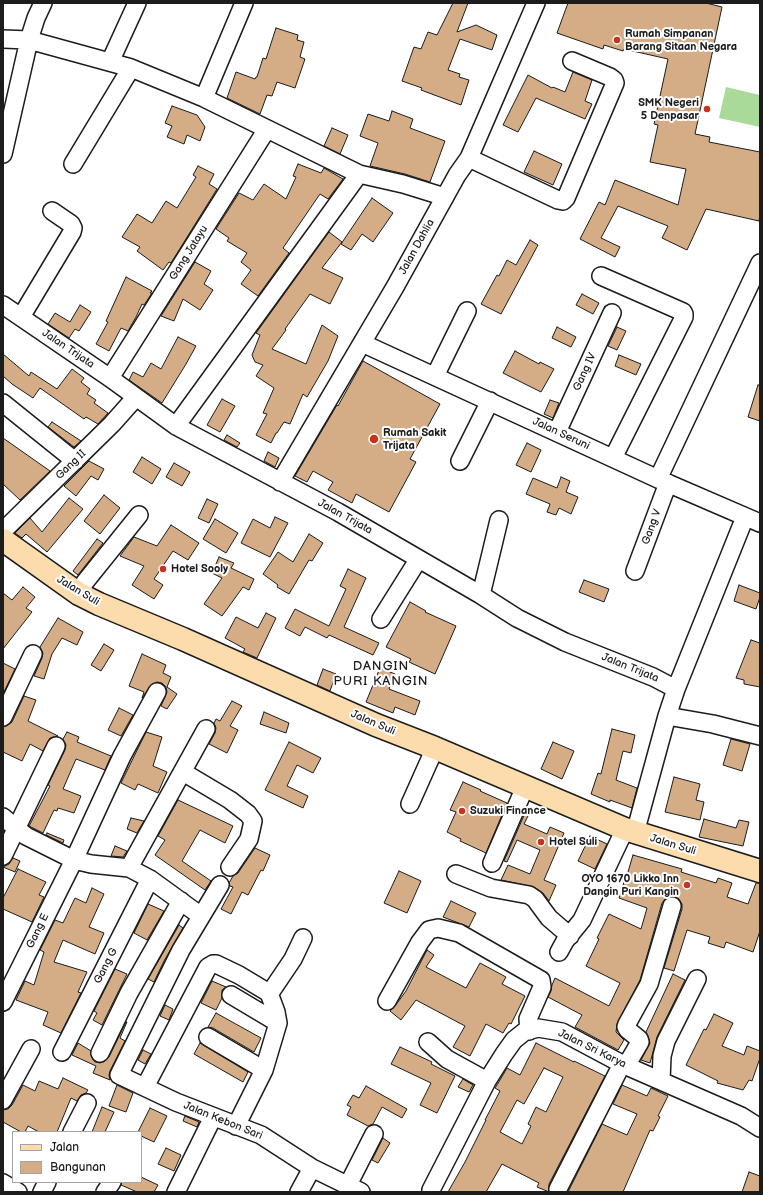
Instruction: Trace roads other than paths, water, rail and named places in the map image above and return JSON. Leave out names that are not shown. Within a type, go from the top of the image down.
[{"type":"main road","name":"Jalan Suli","points":[[3,540],[79,594],[376,725],[435,748],[630,831],[760,871]]},
{"type":"street","points":[[3,154],[29,40],[36,18],[43,3]]},
{"type":"street","points":[[110,62],[137,3]]},
{"type":"street","points":[[204,98],[244,3]]},
{"type":"street","name":"Jalan Dahlia","points":[[280,482],[362,343],[457,175],[469,158],[536,3]]},
{"type":"street","points":[[3,39],[29,40],[131,68],[204,98],[359,174],[403,184],[445,197]]},
{"type":"street","points":[[469,158],[563,201],[566,198],[615,83],[610,77],[572,60]]},
{"type":"street","points":[[73,164],[131,68]]},
{"type":"street","name":"Gang Jatayu","points":[[110,378],[267,129]]},
{"type":"street","points":[[176,426],[359,174]]},
{"type":"street","points":[[21,317],[72,232],[73,228],[71,224],[52,212]]},
{"type":"street","name":"Gang V","points":[[636,571],[663,481],[760,263]]},
{"type":"street","points":[[601,276],[683,312],[684,314],[684,317],[613,458]]},
{"type":"street","name":"Jalan Trijata","points":[[3,305],[110,378],[176,426],[338,512],[418,560],[481,595],[517,618],[565,642],[653,677],[676,689]]},
{"type":"street","points":[[435,376],[467,311]]},
{"type":"street","name":"Gang IV","points":[[557,432],[612,313]]},
{"type":"street","name":"Jalan Seruni","points":[[362,343],[663,481],[752,520]]},
{"type":"street","name":"Gang II","points":[[3,531],[112,424],[136,397]]},
{"type":"street","points":[[460,461],[490,401]]},
{"type":"street","points":[[3,403],[75,461]]},
{"type":"street","points":[[79,594],[85,582],[139,515]]},
{"type":"street","points":[[481,595],[499,520]]},
{"type":"street","points":[[559,952],[582,920],[630,831],[676,689],[752,520]]},
{"type":"street","points":[[381,619],[418,560]]},
{"type":"street","points":[[3,717],[33,654]]},
{"type":"street","name":"Gang E","points":[[3,1002],[74,860],[122,756],[157,692]]},
{"type":"street","points":[[667,716],[713,724],[760,736]]},
{"type":"street","points":[[129,868],[206,729]]},
{"type":"street","points":[[3,856],[56,746]]},
{"type":"street","points":[[410,804],[435,748]]},
{"type":"street","points":[[183,772],[230,800],[248,814],[253,821],[249,839],[230,867]]},
{"type":"street","points":[[492,863],[525,787]]},
{"type":"street","points":[[3,817],[26,836],[74,860],[91,864],[129,868],[150,879],[201,916],[220,885]]},
{"type":"street","points":[[456,874],[491,888],[529,895],[549,918],[570,936]]},
{"type":"street","name":"Gang G","points":[[62,1052],[150,879]]},
{"type":"street","points":[[100,1053],[128,993],[181,901]]},
{"type":"street","points":[[558,1189],[624,1065],[640,1042],[639,1039],[626,1028],[649,984],[672,906]]},
{"type":"street","name":"Jalan Kebon Sari","points":[[201,916],[181,950],[119,1075],[176,1102],[261,1135],[312,1168],[355,1190]]},
{"type":"street","points":[[387,1001],[420,942],[429,930],[438,928],[459,933],[541,980],[542,987],[528,1019],[529,1031]]},
{"type":"street","points":[[268,993],[270,993],[293,959],[303,938]]},
{"type":"street","points":[[146,1087],[210,965],[216,964],[239,975],[268,993],[276,1012],[278,1023],[264,1070],[236,1126]]},
{"type":"street","points":[[661,1081],[662,1056],[666,1041],[697,979]]},
{"type":"street","points":[[231,995],[278,1023]]},
{"type":"street","name":"Jalan Sri Karya","points":[[431,1190],[487,1081],[514,1040],[524,1032],[538,1028],[562,1032],[624,1065],[741,1116],[760,1128]]},
{"type":"street","points":[[208,1037],[264,1070]]},
{"type":"street","points":[[428,1042],[447,1059],[487,1081]]},
{"type":"street","points":[[3,1100],[31,1049]]},
{"type":"street","points":[[73,1131],[87,1103]]},
{"type":"street","points":[[176,1192],[213,1117]]},
{"type":"street","points":[[355,1190],[374,1134]]},
{"type":"street","points":[[299,1192],[312,1168]]},
{"type":"street","points":[[3,1182],[18,1192]]},
{"type":"street","points":[[42,1192],[46,1183]]},
{"type":"street","points":[[105,1192],[111,1183]]},
{"type":"place","name":"Rumah Simpanan Barang Sitaan Negara","points":[[617,40]]},
{"type":"place","name":"SMK Negeri 5 Denpasar","points":[[707,109]]},
{"type":"place","name":"Rumah Sakit Trijata","points":[[374,439]]},
{"type":"place","name":"Hotel Sooly","points":[[163,569]]},
{"type":"place","name":"Suzuki Finance","points":[[462,811]]},
{"type":"place","name":"Hotel Suli","points":[[541,842]]},
{"type":"place","name":"OYO 1670 Likko Inn Dangin Puri Kangin","points":[[687,885]]},
{"type":"district","name":"DANGIN PURI KANGIN","points":[[381,674]]}]
